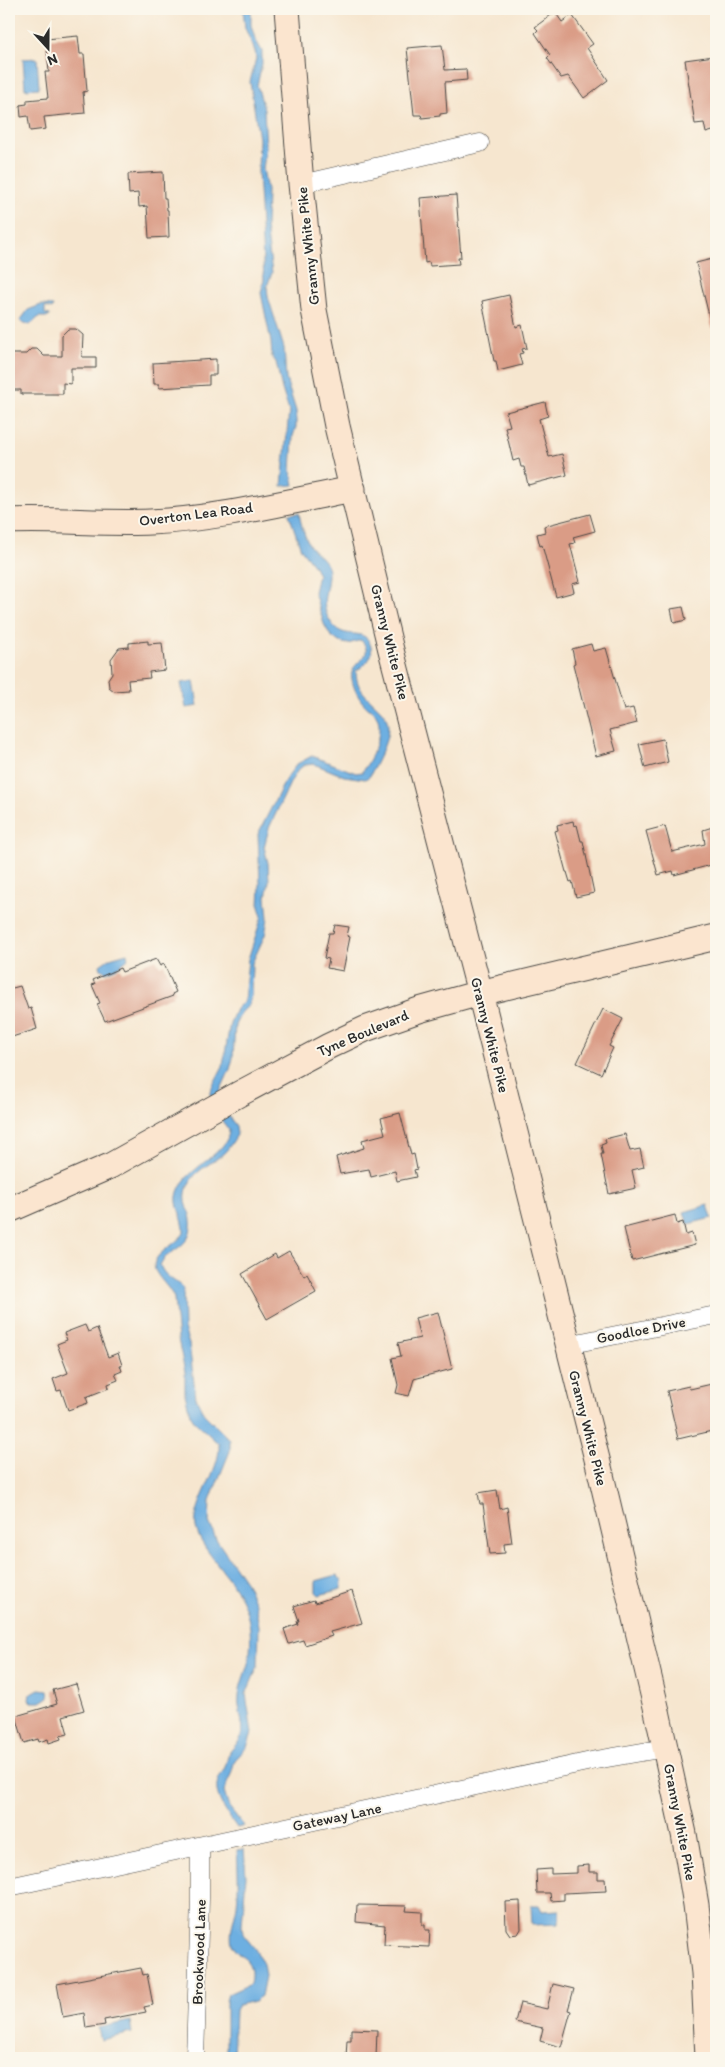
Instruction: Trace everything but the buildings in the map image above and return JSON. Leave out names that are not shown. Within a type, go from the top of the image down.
[{"type":"main road","name":"Granny White Pike","points":[[287,9],[301,184],[314,310],[337,426],[391,650],[480,993],[603,1484],[665,1748],[684,1834],[698,1914],[704,1973],[708,2058]]},
{"type":"main road","name":"Overton Lea Road","points":[[9,521],[125,522],[184,519],[353,489]]},
{"type":"main road","name":"Tyne Boulevard","points":[[9,1210],[110,1166],[344,1038],[419,1010],[480,993],[716,937]]},
{"type":"street","points":[[301,184],[480,143]]},
{"type":"street","name":"Goodloe Drive","points":[[567,1345],[716,1315]]},
{"type":"street","name":"Gateway Lane","points":[[9,1887],[596,1760],[665,1748]]},
{"type":"street","name":"Brookwood Lane","points":[[195,2058],[200,1846]]},
{"type":"water","points":[[243,9],[251,9],[251,25],[255,39],[262,51],[262,64],[257,85],[264,109],[266,147],[263,169],[267,190],[266,227],[272,273],[267,286],[268,297],[284,348],[286,379],[296,411],[291,471],[294,485],[282,486],[289,411],[276,362],[272,357],[271,342],[261,293],[264,280],[258,171],[259,139],[250,82],[256,58],[245,28]]},
{"type":"water","points":[[37,58],[39,88],[25,89],[23,59]]},
{"type":"water","points":[[41,305],[53,306],[52,309],[45,307],[45,314],[50,315],[49,317],[39,317],[30,325],[20,321],[28,310]]},
{"type":"water","points":[[299,513],[303,530],[310,546],[327,567],[328,578],[324,603],[328,617],[337,629],[365,637],[371,647],[370,658],[356,671],[357,681],[361,689],[383,713],[387,720],[388,728],[384,746],[370,776],[365,779],[344,776],[314,764],[304,765],[298,770],[291,781],[269,828],[264,847],[268,863],[269,881],[266,897],[268,918],[265,935],[252,963],[251,996],[248,1006],[241,1013],[235,1025],[233,1058],[230,1069],[219,1094],[210,1098],[212,1087],[223,1066],[230,1023],[236,1009],[244,1001],[248,959],[262,916],[259,907],[258,834],[287,777],[297,764],[312,756],[356,773],[362,772],[374,751],[379,733],[377,717],[359,698],[352,679],[354,668],[365,656],[365,646],[361,640],[348,644],[339,642],[330,635],[324,624],[314,592],[318,575],[314,566],[301,549],[289,514]]},
{"type":"water","points":[[194,681],[198,706],[186,708],[181,683]]},
{"type":"water","points":[[127,953],[128,959],[118,967],[106,972],[101,969],[100,965],[110,958]]},
{"type":"water","points":[[227,1114],[236,1126],[237,1135],[224,1153],[198,1172],[191,1180],[186,1195],[191,1218],[188,1238],[167,1256],[160,1265],[167,1275],[183,1288],[184,1329],[189,1344],[196,1398],[204,1414],[230,1440],[230,1451],[210,1500],[209,1522],[216,1539],[246,1583],[255,1604],[259,1626],[258,1666],[246,1694],[252,1733],[247,1747],[235,1760],[224,1791],[229,1807],[244,1826],[237,1828],[220,1801],[217,1784],[229,1754],[242,1734],[239,1701],[241,1685],[249,1658],[251,1637],[249,1623],[242,1600],[205,1547],[197,1531],[196,1518],[198,1508],[216,1465],[219,1444],[195,1422],[190,1414],[185,1394],[185,1372],[178,1339],[174,1298],[154,1266],[155,1261],[163,1251],[184,1233],[177,1202],[178,1192],[189,1175],[223,1146],[229,1130],[219,1117]]},
{"type":"water","points":[[708,1205],[712,1218],[688,1224],[684,1212]]},
{"type":"water","points":[[337,1575],[342,1581],[341,1589],[319,1595],[316,1592],[316,1581]]},
{"type":"water","points":[[39,1689],[48,1690],[49,1697],[41,1702],[31,1702],[29,1700],[30,1694]]},
{"type":"water","points":[[244,1849],[246,1876],[243,1934],[255,1949],[263,1964],[265,1976],[261,1996],[254,2001],[238,2005],[235,2010],[233,2058],[226,2058],[226,2001],[228,1994],[250,1984],[251,1974],[248,1962],[234,1949],[231,1939],[238,1898],[237,1850]]},
{"type":"water","points":[[531,1905],[539,1905],[542,1911],[559,1910],[559,1924],[532,1925]]},
{"type":"water","points":[[130,2021],[132,2033],[101,2040],[98,2028]]}]
